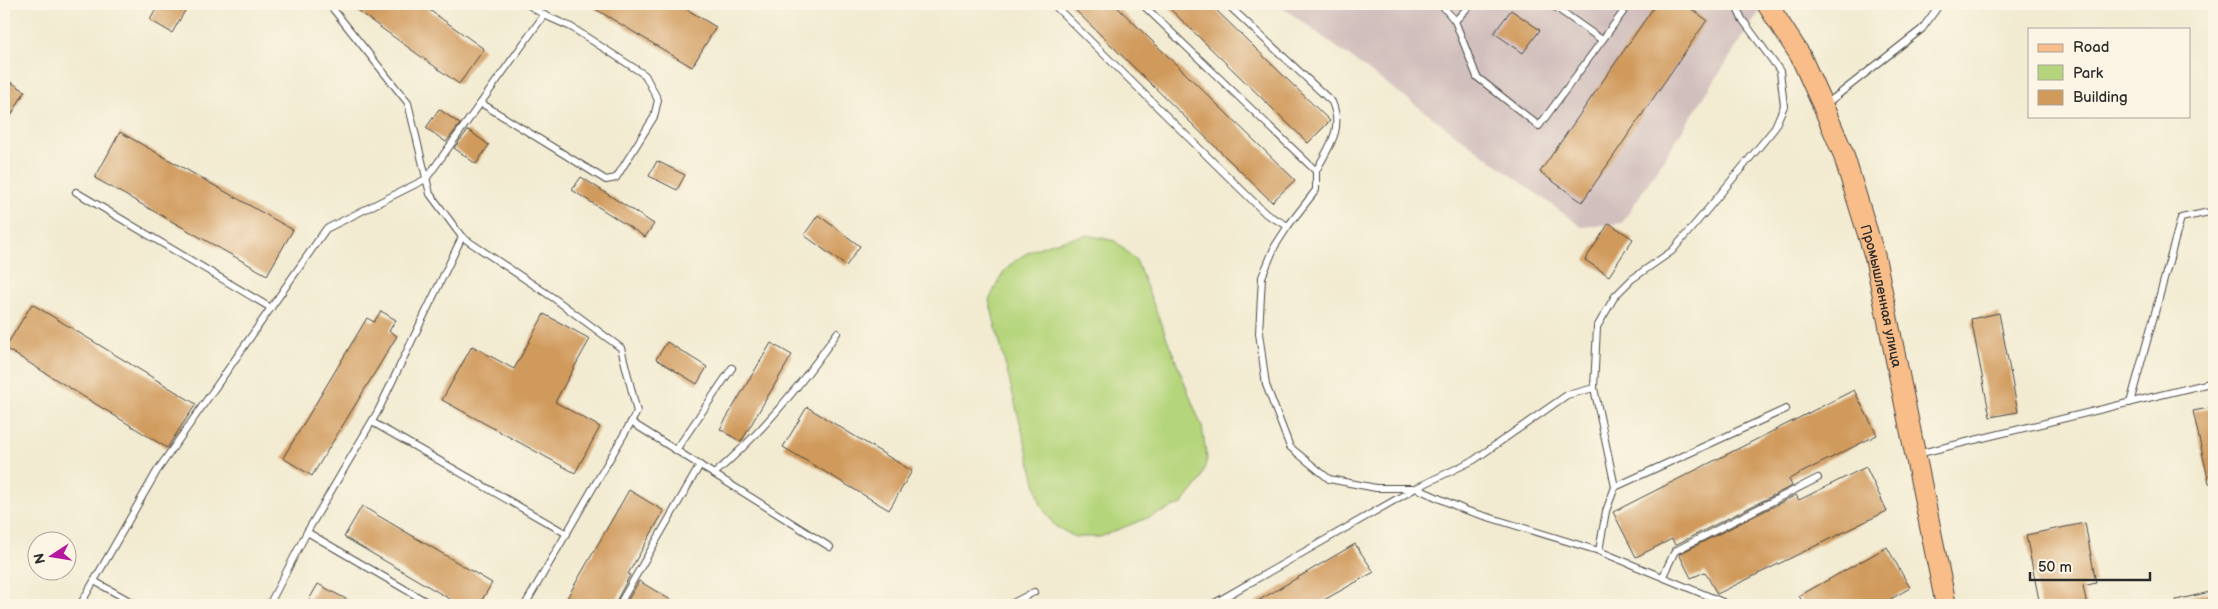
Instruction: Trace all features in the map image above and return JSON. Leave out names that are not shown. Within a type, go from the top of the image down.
[{"type":"main road","name":"Промышленная улица","points":[[1767,4],[1800,55],[1823,106],[1843,153],[1875,257],[1946,605]]},
{"type":"lane","points":[[329,4],[408,103],[430,194],[462,237],[555,299],[621,348],[637,412],[525,605]]},
{"type":"lane","points":[[481,103],[606,180],[616,178],[654,117],[658,100],[645,76],[571,27],[527,4]]},
{"type":"lane","points":[[1053,4],[1266,214],[1288,226]]},
{"type":"lane","points":[[1142,4],[1316,171]]},
{"type":"lane","points":[[1227,4],[1332,102],[1337,113],[1337,131],[1316,171],[1316,190],[1275,246],[1262,277],[1259,333],[1266,385],[1290,447],[1328,479],[1376,488],[1416,488],[1465,510],[1599,551],[1631,566],[1663,576],[1730,605]]},
{"type":"lane","points":[[1441,4],[1455,21],[1477,77],[1538,126],[1629,4]]},
{"type":"lane","points":[[1455,21],[1471,4]]},
{"type":"lane","points":[[1551,4],[1602,40]]},
{"type":"lane","points":[[1599,551],[1606,511],[1615,488],[1594,388],[1597,327],[1616,296],[1632,279],[1672,251],[1774,129],[1784,106],[1780,71],[1742,19],[1735,4]]},
{"type":"lane","points":[[1823,106],[1922,29],[1940,4]]},
{"type":"lane","points":[[80,605],[157,471],[326,229],[426,179],[544,14]]},
{"type":"lane","points":[[76,192],[271,308]]},
{"type":"lane","points":[[2130,402],[2181,218],[2214,211]]},
{"type":"lane","points":[[269,605],[307,532],[372,422],[462,237]]},
{"type":"lane","points":[[714,474],[743,449],[806,378],[837,334]]},
{"type":"lane","points":[[676,450],[732,368]]},
{"type":"lane","points":[[1916,454],[2214,382]]},
{"type":"lane","points":[[1211,605],[1416,488],[1474,460],[1567,395],[1594,388]]},
{"type":"lane","points":[[1615,488],[1786,409]]},
{"type":"lane","points":[[372,422],[566,534]]},
{"type":"lane","points":[[631,422],[830,547]]},
{"type":"lane","points":[[619,605],[700,465]]},
{"type":"lane","points":[[1663,576],[1675,551],[1818,478]]},
{"type":"lane","points":[[307,532],[432,605]]},
{"type":"lane","points":[[94,581],[137,605]]},
{"type":"lane","points":[[1009,605],[1034,592]]},
{"type":"shaded area","points":[[1278,4],[1756,4],[1762,8],[1622,223],[1582,227]]},
{"type":"green space","points":[[1088,235],[1115,241],[1136,260],[1202,427],[1207,459],[1201,480],[1182,504],[1100,537],[1075,537],[1055,526],[1041,506],[989,300],[1004,272],[1021,257],[1042,246]]},
{"type":"building","points":[[159,4],[189,4],[172,33],[150,20]]},
{"type":"building","points":[[348,4],[421,4],[484,49],[459,84]]},
{"type":"building","points":[[587,4],[678,4],[716,27],[692,67]]},
{"type":"building","points":[[1069,4],[1114,4],[1295,180],[1272,202]]},
{"type":"building","points":[[1165,4],[1210,4],[1330,121],[1308,143]]},
{"type":"building","points":[[1656,4],[1684,4],[1707,20],[1582,202],[1540,172]]},
{"type":"building","points":[[1511,10],[1540,30],[1523,53],[1494,33]]},
{"type":"building","points":[[4,78],[25,91],[4,128]]},
{"type":"building","points":[[439,109],[460,124],[446,142],[426,128]]},
{"type":"building","points":[[468,130],[489,145],[476,164],[454,148]]},
{"type":"building","points":[[120,132],[293,230],[267,275],[95,178]]},
{"type":"building","points":[[657,161],[685,175],[677,190],[649,176]]},
{"type":"building","points":[[581,177],[654,224],[645,237],[572,190]]},
{"type":"building","points":[[818,215],[860,246],[846,266],[804,235]]},
{"type":"building","points":[[1609,223],[1633,239],[1609,276],[1585,260]]},
{"type":"building","points":[[32,304],[196,404],[167,448],[5,348]]},
{"type":"building","points":[[381,311],[396,320],[389,331],[397,336],[312,476],[283,458],[367,318],[374,322]]},
{"type":"building","points":[[1999,313],[2018,412],[1990,417],[1971,319]]},
{"type":"building","points":[[544,314],[590,339],[555,402],[600,427],[575,473],[442,400],[472,346],[514,369]]},
{"type":"building","points":[[667,342],[707,367],[697,384],[656,359]]},
{"type":"building","points":[[771,343],[792,355],[741,442],[720,429]]},
{"type":"building","points":[[1854,390],[1877,435],[1789,479],[1792,486],[1675,545],[1672,539],[1636,557],[1613,512]]},
{"type":"building","points":[[807,407],[912,471],[889,510],[783,447]]},
{"type":"building","points":[[2214,407],[2214,483],[2209,483],[2193,411]]},
{"type":"building","points":[[1866,467],[1887,511],[1717,594],[1705,572],[1691,578],[1679,554],[1796,495],[1799,500]]},
{"type":"building","points":[[629,490],[664,511],[628,574],[630,575],[614,605],[563,605]]},
{"type":"building","points":[[362,506],[492,583],[479,605],[460,605],[344,537]]},
{"type":"building","points":[[2085,523],[2096,583],[2083,586],[2087,605],[2040,605],[2026,535]]},
{"type":"building","points":[[1355,544],[1374,572],[1315,605],[1251,605]]},
{"type":"building","points":[[1887,547],[1910,588],[1880,605],[1837,605],[1834,600],[1825,605],[1805,605],[1799,596]]},
{"type":"building","points":[[639,581],[679,605],[625,605]]},
{"type":"building","points":[[318,584],[357,605],[306,605]]},
{"type":"building","points":[[2214,591],[2214,605],[2177,605],[2176,600]]}]
